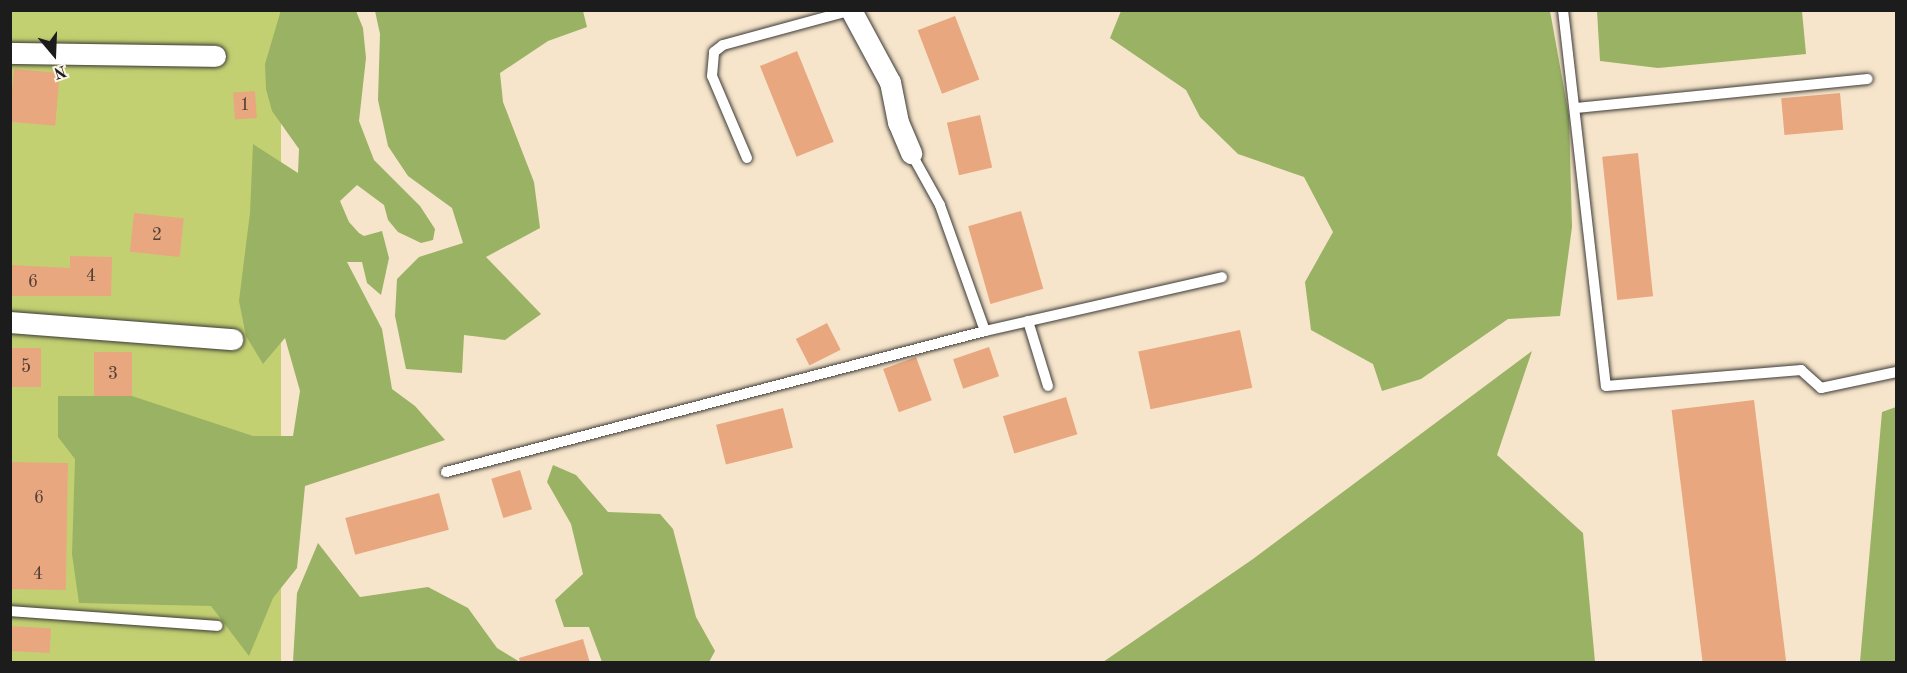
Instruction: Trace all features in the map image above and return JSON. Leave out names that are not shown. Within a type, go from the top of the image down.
[{"type":"street","points":[[852,11],[890,82],[898,122],[911,153]]},
{"type":"street","points":[[10,53],[215,56]]},
{"type":"street","points":[[10,322],[232,339]]},
{"type":"lane","points":[[1563,10],[1606,386],[1801,370],[1821,388],[1896,372]]},
{"type":"lane","points":[[747,158],[712,76],[714,52],[723,45],[852,11]]},
{"type":"lane","points":[[1576,108],[1868,79]]},
{"type":"lane","points":[[911,153],[940,206],[985,331]]},
{"type":"lane","points":[[446,472],[985,331],[1222,277]]},
{"type":"lane","points":[[1028,321],[1048,386]]},
{"type":"lane","points":[[10,610],[217,626]]},
{"type":"green space","points":[[281,10],[356,11],[363,28],[366,58],[359,121],[374,160],[420,206],[435,229],[433,240],[421,243],[398,232],[388,220],[384,205],[357,185],[340,201],[349,222],[359,233],[364,236],[382,231],[389,258],[381,295],[367,283],[362,262],[347,262],[382,329],[392,389],[415,406],[445,440],[305,486],[297,568],[273,598],[249,656],[211,606],[79,603],[72,554],[75,459],[58,437],[58,396],[132,396],[253,436],[293,436],[300,391],[285,338],[263,364],[246,336],[239,301],[250,213],[253,144],[298,173],[299,149],[272,111],[266,89],[265,64]]},
{"type":"green space","points":[[10,11],[281,11],[281,662],[10,662]]},
{"type":"green space","points":[[375,11],[583,11],[587,27],[548,41],[500,73],[503,102],[534,182],[540,228],[486,257],[541,314],[505,340],[464,335],[462,373],[406,369],[395,316],[397,279],[419,257],[463,243],[452,208],[408,176],[388,146],[378,100],[380,34]]},
{"type":"green space","points":[[1121,11],[1550,11],[1569,116],[1572,227],[1560,316],[1508,319],[1421,379],[1382,391],[1373,364],[1311,330],[1305,282],[1333,232],[1304,177],[1238,154],[1200,117],[1186,90],[1110,38]]},
{"type":"green space","points":[[1597,11],[1802,11],[1806,54],[1658,68],[1600,61]]},
{"type":"green space","points":[[1532,351],[1497,455],[1583,533],[1595,662],[1103,662],[1253,559]]},
{"type":"green space","points":[[1896,407],[1896,662],[1860,662],[1882,412]]},
{"type":"green space","points":[[553,465],[576,475],[608,512],[660,514],[673,529],[696,617],[715,651],[709,662],[602,662],[589,627],[564,627],[555,600],[583,574],[571,524],[547,482]]},
{"type":"green space","points":[[318,543],[360,597],[428,587],[468,608],[497,648],[520,662],[293,662],[297,593]]},
{"type":"building","points":[[955,16],[979,79],[942,94],[918,30]]},
{"type":"building","points":[[797,51],[834,142],[797,157],[760,66]]},
{"type":"building","points":[[14,69],[60,73],[55,126],[10,122]]},
{"type":"building","points":[[255,91],[257,118],[235,119],[233,93]]},
{"type":"building","points":[[1840,93],[1843,130],[1784,135],[1781,98]]},
{"type":"building","points":[[980,115],[992,168],[959,175],[947,123]]},
{"type":"building","points":[[1638,153],[1653,296],[1617,300],[1602,157]]},
{"type":"building","points":[[1021,211],[1043,289],[990,304],[968,226]]},
{"type":"building","points":[[134,213],[184,218],[180,257],[130,252]]},
{"type":"building","points":[[70,256],[112,257],[111,296],[10,296],[10,265],[70,268]]},
{"type":"building","points":[[827,323],[841,350],[809,366],[796,339]]},
{"type":"building","points":[[1240,330],[1252,388],[1151,409],[1138,352]]},
{"type":"building","points":[[989,347],[999,376],[963,389],[953,359]]},
{"type":"building","points":[[10,348],[41,348],[41,387],[10,387]]},
{"type":"building","points":[[94,352],[132,352],[132,396],[94,396]]},
{"type":"building","points":[[916,357],[932,400],[899,412],[883,369]]},
{"type":"building","points":[[1066,397],[1077,434],[1014,454],[1003,416]]},
{"type":"building","points":[[1754,400],[1786,662],[1703,662],[1672,410]]},
{"type":"building","points":[[783,408],[793,448],[726,464],[716,425]]},
{"type":"building","points":[[10,462],[68,463],[66,590],[10,589]]},
{"type":"building","points":[[520,470],[532,509],[503,518],[491,479]]},
{"type":"building","points":[[439,493],[449,530],[355,555],[345,518]]},
{"type":"building","points":[[10,626],[51,628],[50,653],[10,651]]},
{"type":"building","points":[[583,639],[590,663],[520,663],[519,658]]}]
